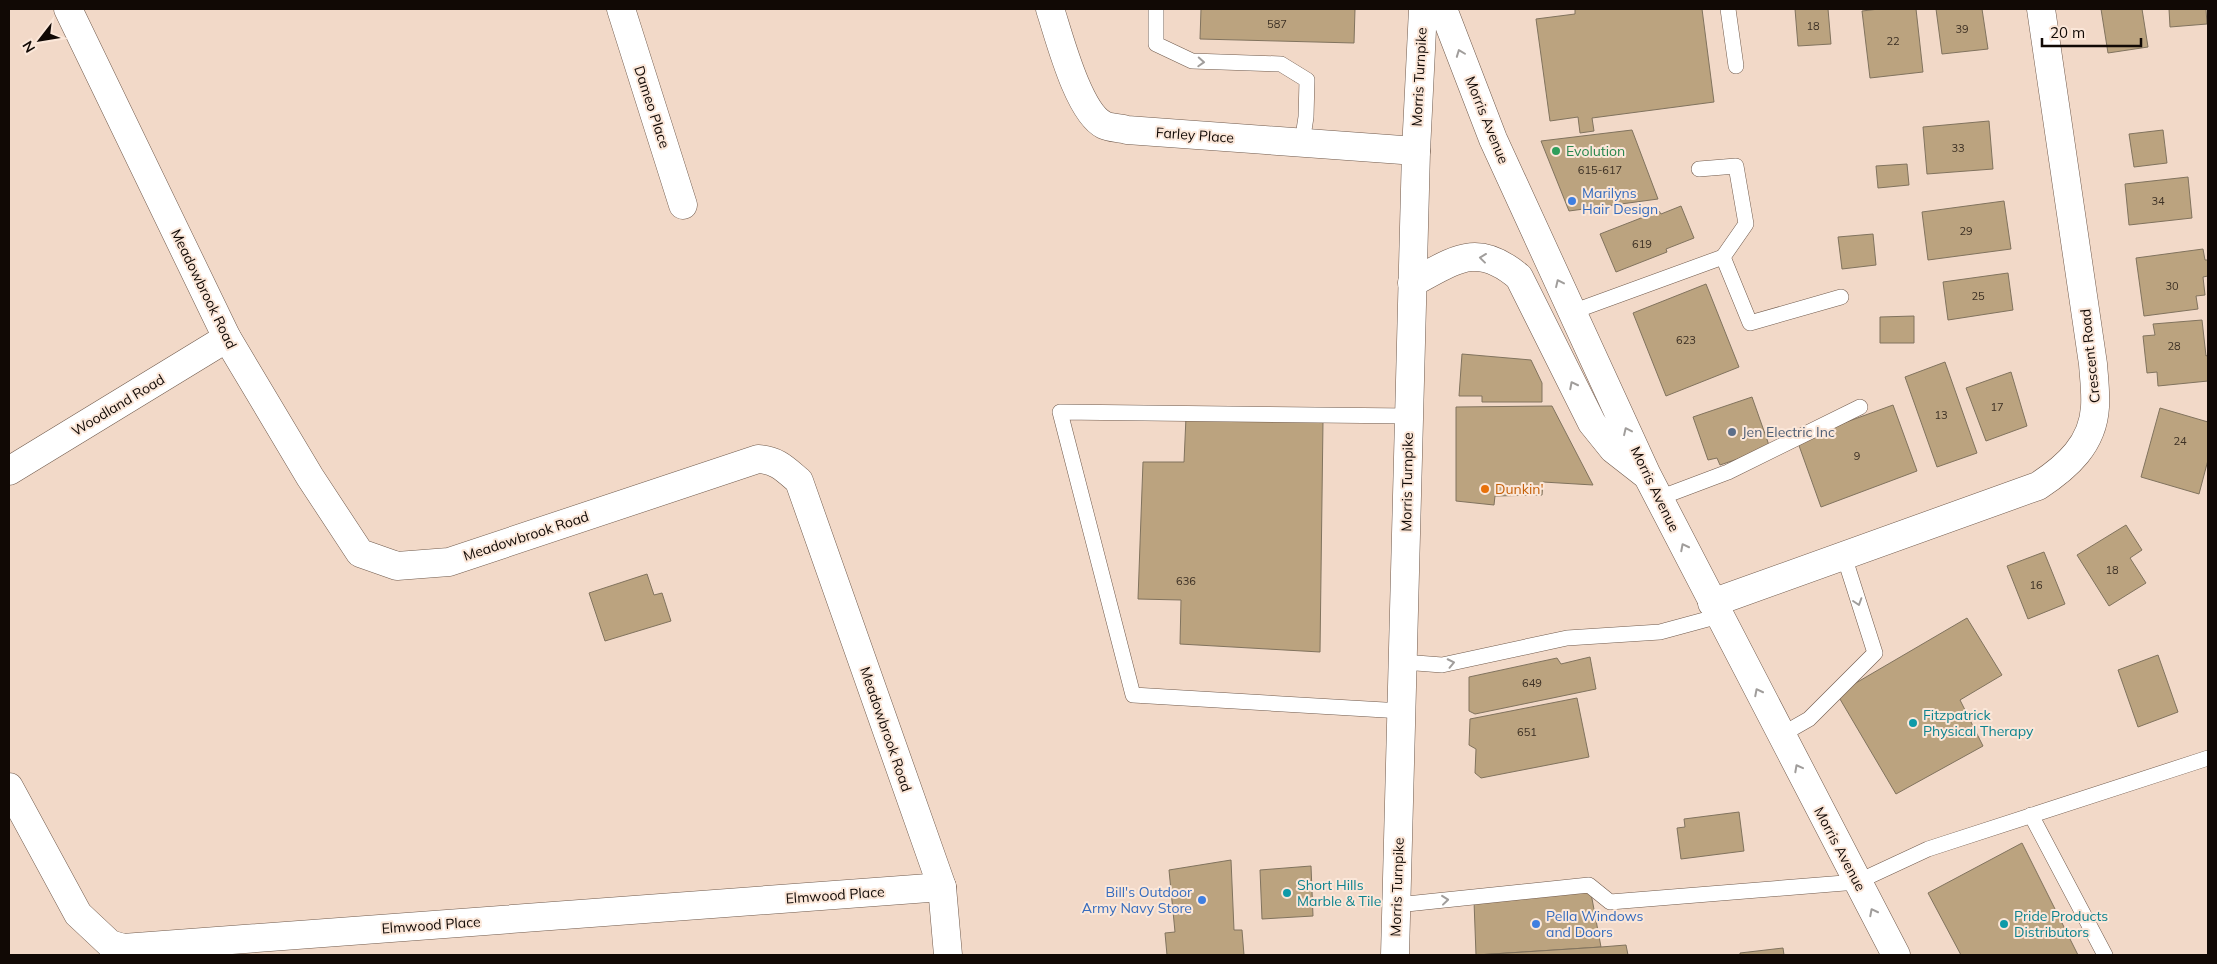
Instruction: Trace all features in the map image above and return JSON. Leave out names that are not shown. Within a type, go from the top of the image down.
[{"type":"street","name":"Meadowbrook Road","points":[[68,9],[227,338],[310,477],[360,553],[397,566],[449,562],[758,459],[770,460],[780,464],[799,481],[942,887],[948,955]]},
{"type":"street","name":"Dameo Place","points":[[620,9],[683,205]]},
{"type":"street","name":"Farley Place","points":[[1050,9],[1074,80],[1087,110],[1103,125],[1127,130],[1416,151]]},
{"type":"street","name":"Morris Turnpike","points":[[1395,955],[1412,283],[1423,9]]},
{"type":"street","name":"Morris Avenue","points":[[1444,9],[1493,140],[1653,487],[1896,955]]},
{"type":"street","name":"Crescent Road","points":[[1715,609],[1844,556],[2038,486],[2061,470],[2080,451],[2090,428],[2095,408],[2093,364],[2042,9]]},
{"type":"street","points":[[1412,283],[1450,262],[1467,257],[1487,257],[1505,265],[1519,277],[1592,423],[1613,449],[1653,487]]},
{"type":"street","name":"Woodland Road","points":[[9,471],[227,338]]},
{"type":"street","name":"Elmwood Place","points":[[9,787],[78,914],[110,944],[123,948],[942,887]]},
{"type":"lane","points":[[1156,9],[1156,44],[1192,61],[1281,64],[1306,80],[1306,117],[1302,143]]},
{"type":"lane","points":[[1728,9],[1736,66]]},
{"type":"lane","points":[[1572,312],[1722,257],[1746,224],[1736,166],[1699,169]]},
{"type":"lane","points":[[1722,257],[1750,323],[1840,297]]},
{"type":"lane","points":[[1653,487],[1728,472],[1860,407]]},
{"type":"lane","points":[[1402,712],[1132,695],[1060,412],[1409,416]]},
{"type":"lane","points":[[1781,735],[1809,720],[1875,653],[1844,556]]},
{"type":"lane","points":[[1403,662],[1442,665],[1567,638],[1660,632],[1715,609]]},
{"type":"lane","points":[[1397,906],[1589,884],[1610,902],[1858,882],[1928,849],[2208,758]]},
{"type":"lane","points":[[2031,815],[2105,955]]},
{"type":"building","points":[[1201,9],[1355,9],[1354,43],[1200,39]]},
{"type":"building","points":[[1575,9],[1702,9],[1714,102],[1592,118],[1594,131],[1580,133],[1578,117],[1550,121],[1536,19],[1575,14]]},
{"type":"building","points":[[1795,9],[1828,9],[1831,44],[1798,46]]},
{"type":"building","points":[[1916,9],[1923,72],[1870,78],[1862,11]]},
{"type":"building","points":[[1936,9],[1982,9],[1988,49],[1942,54]]},
{"type":"building","points":[[2101,9],[2142,9],[2148,47],[2108,53]]},
{"type":"building","points":[[2169,9],[2206,9],[2207,24],[2170,27]]},
{"type":"building","points":[[1989,121],[1993,169],[1927,174],[1923,127]]},
{"type":"building","points":[[1632,130],[1658,199],[1569,211],[1541,141]]},
{"type":"building","points":[[2163,130],[2167,163],[2134,167],[2129,134]]},
{"type":"building","points":[[1907,164],[1909,185],[1878,188],[1876,166]]},
{"type":"building","points":[[2188,177],[2192,218],[2129,225],[2125,184]]},
{"type":"building","points":[[2004,201],[2011,249],[1928,260],[1922,212]]},
{"type":"building","points":[[1681,206],[1694,238],[1666,249],[1667,252],[1616,272],[1600,234],[1659,211],[1661,214]]},
{"type":"building","points":[[1873,234],[1876,265],[1842,269],[1838,237]]},
{"type":"building","points":[[2203,249],[2205,260],[2208,260],[2208,276],[2203,277],[2205,295],[2196,296],[2198,309],[2144,316],[2136,258]]},
{"type":"building","points":[[2008,273],[2013,310],[1948,320],[1943,282]]},
{"type":"building","points":[[1706,284],[1739,367],[1666,396],[1633,313]]},
{"type":"building","points":[[1914,316],[1914,343],[1880,343],[1880,317]]},
{"type":"building","points":[[2202,320],[2206,356],[2208,355],[2208,381],[2158,386],[2157,372],[2147,373],[2143,336],[2155,335],[2153,324]]},
{"type":"building","points":[[1462,354],[1531,360],[1542,383],[1542,402],[1482,402],[1482,396],[1459,396]]},
{"type":"building","points":[[1945,362],[1977,453],[1937,467],[1905,377]]},
{"type":"building","points":[[2011,372],[2027,426],[1986,441],[1966,388]]},
{"type":"building","name":"Jen Electric Inc","points":[[1752,397],[1770,448],[1720,465],[1717,458],[1708,460],[1693,417]]},
{"type":"building","points":[[1893,405],[1917,471],[1821,507],[1797,440]]},
{"type":"building","points":[[1552,406],[1593,485],[1543,482],[1542,495],[1495,496],[1494,505],[1456,501],[1456,407]]},
{"type":"building","points":[[2160,408],[2208,422],[2208,460],[2199,494],[2141,477]]},
{"type":"building","points":[[1186,417],[1323,421],[1320,652],[1180,644],[1181,600],[1138,599],[1143,462],[1184,462]]},
{"type":"building","points":[[2126,525],[2142,550],[2130,558],[2146,583],[2109,606],[2077,555]]},
{"type":"building","points":[[2044,552],[2065,604],[2028,619],[2007,566]]},
{"type":"building","points":[[647,574],[654,595],[662,593],[671,621],[605,641],[589,593]]},
{"type":"building","name":"Fitzpatrick Physical Therapy","points":[[1967,618],[2002,675],[1960,700],[1983,746],[1896,794],[1837,694]]},
{"type":"building","points":[[2158,655],[2178,712],[2138,727],[2118,670]]},
{"type":"building","points":[[1590,657],[1596,689],[1475,714],[1469,711],[1469,677],[1557,658],[1561,664]]},
{"type":"building","points":[[1577,698],[1589,757],[1481,778],[1475,773],[1476,749],[1469,745],[1470,719]]},
{"type":"building","points":[[1739,812],[1744,851],[1681,859],[1677,828],[1685,827],[1684,819]]},
{"type":"building","name":"Pride Products Distributors","points":[[2022,843],[2078,955],[1961,955],[1928,893]]},
{"type":"building","name":"Bill's Outdoor Army Navy Store","points":[[1231,860],[1234,930],[1242,930],[1244,955],[1167,955],[1165,933],[1175,932],[1169,870]]},
{"type":"building","name":"Short Hills Marble & Tile","points":[[1311,866],[1313,916],[1262,919],[1260,870]]},
{"type":"building","name":"Pella Windows and Doors","points":[[1590,888],[1601,947],[1476,955],[1474,901]]},
{"type":"building","points":[[1626,945],[1628,955],[1477,955],[1601,947]]},
{"type":"building","points":[[1783,948],[1784,955],[1740,955],[1740,953]]},
{"type":"place","name":"Evolution","points":[[1556,151]]},
{"type":"place","name":"Marilyns Hair Design","points":[[1572,201]]},
{"type":"place","name":"Jen Electric Inc","points":[[1732,432]]},
{"type":"place","name":"Dunkin'","points":[[1485,489]]},
{"type":"place","name":"Fitzpatrick Physical Therapy","points":[[1913,723]]},
{"type":"place","name":"Short Hills Marble & Tile","points":[[1287,893]]},
{"type":"place","name":"Bill's Outdoor Army Navy Store","points":[[1202,900]]},
{"type":"place","name":"Pella Windows and Doors","points":[[1536,924]]},
{"type":"place","name":"Pride Products Distributors","points":[[2004,924]]}]
